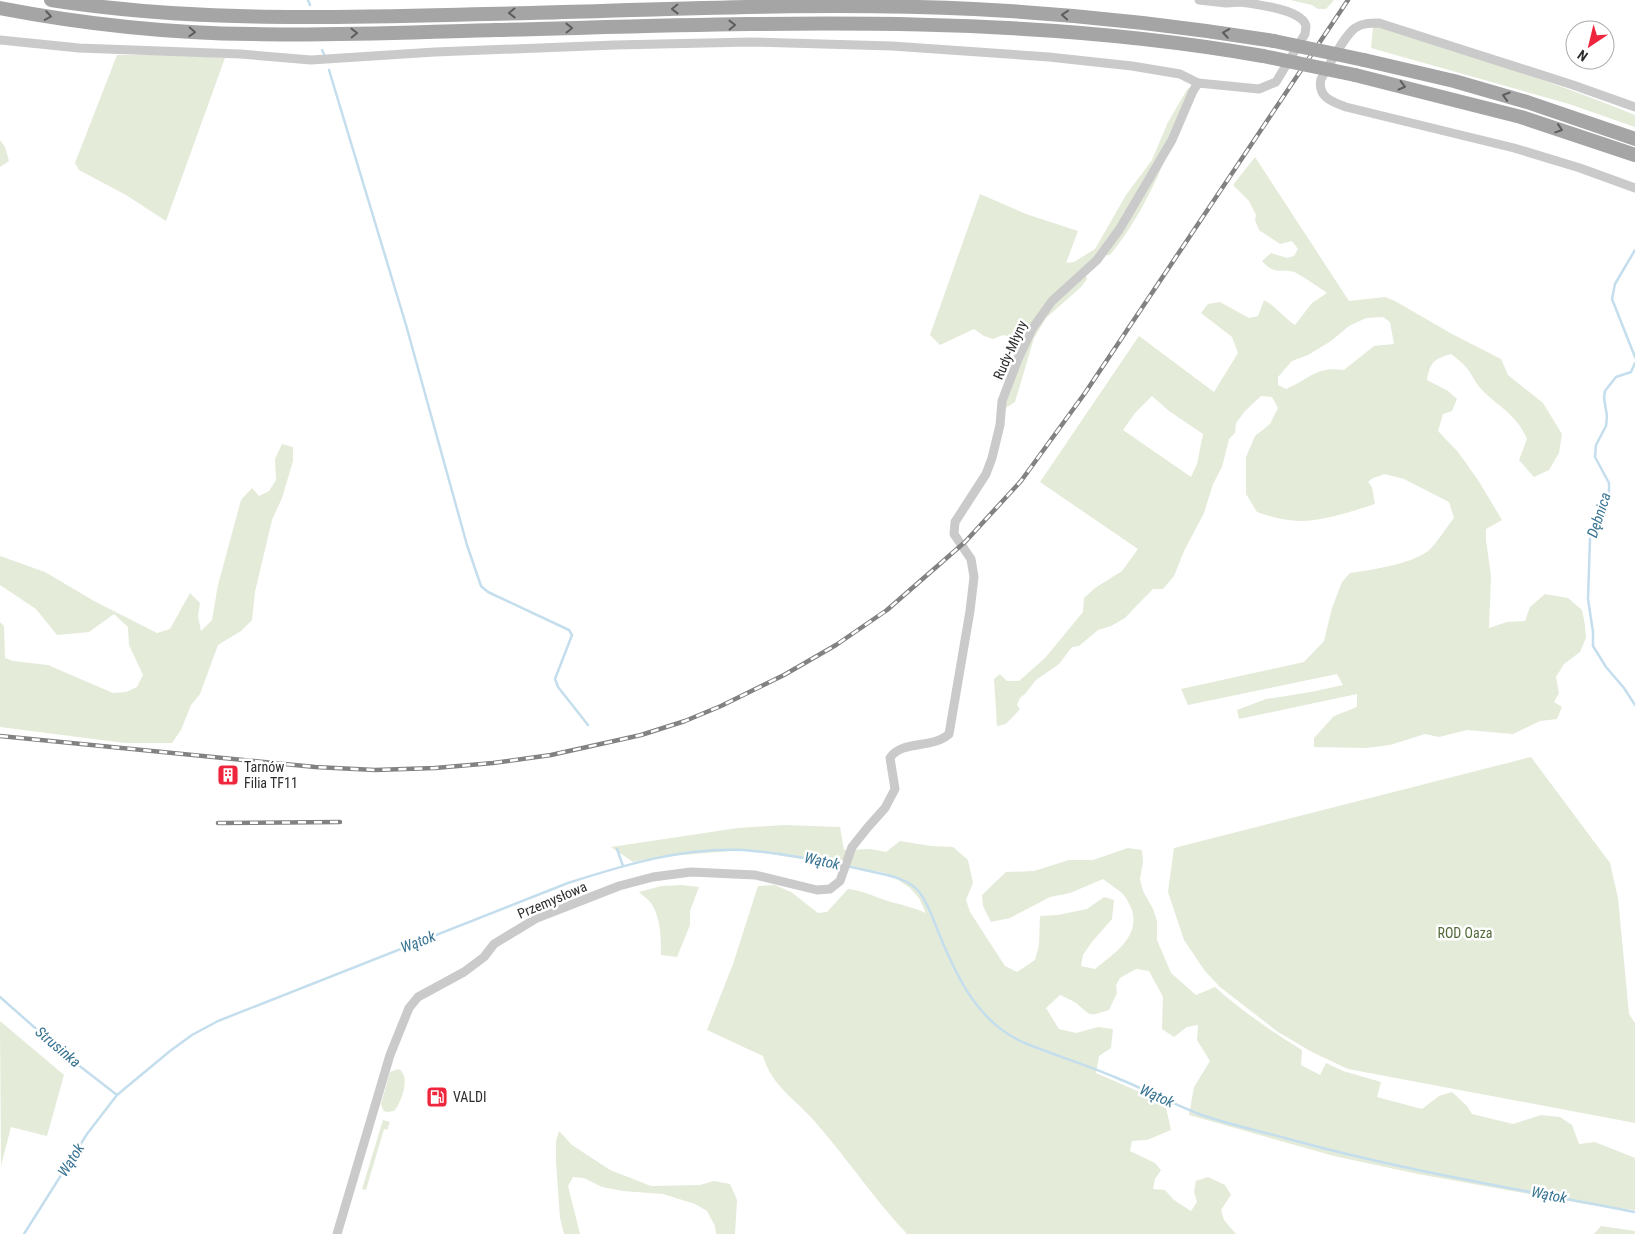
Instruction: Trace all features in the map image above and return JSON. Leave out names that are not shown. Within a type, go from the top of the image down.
[{"type":"main road","points":[[51,0],[124,10],[264,18],[828,7],[972,9],[1122,20],[1274,41],[1364,60],[1454,81],[1527,102],[1635,138]]},
{"type":"main road","points":[[0,8],[143,29],[254,34],[830,24],[975,25],[1049,30],[1186,44],[1263,56],[1355,75],[1522,117],[1635,155]]},
{"type":"street","points":[[0,40],[79,48],[240,54],[311,60],[435,52],[615,45],[751,42],[892,46],[1048,57],[1132,66],[1180,74],[1198,83],[1260,89],[1276,82],[1305,34],[1306,26],[1301,18],[1293,13],[1242,1],[1226,3],[1199,0]]},
{"type":"street","points":[[1635,107],[1573,85],[1379,23],[1365,24],[1354,29],[1348,35],[1321,79],[1320,85],[1322,94],[1329,101],[1346,107],[1514,148],[1580,168],[1635,188]]},
{"type":"street","name":"Rudy-Młyny","points":[[868,827],[885,808],[895,789],[890,758],[893,753],[900,749],[942,741],[949,734],[970,612],[974,576],[971,559],[954,534],[954,528],[986,474],[1000,425],[1002,401],[1018,360],[1032,329],[1052,300],[1097,260],[1119,230],[1172,140],[1193,90],[1198,83]]},
{"type":"street","name":"Przemysłowa","points":[[337,1234],[390,1055],[410,1008],[418,997],[464,972],[484,957],[494,944],[537,918],[618,886],[654,877],[691,872],[755,875],[817,890],[830,889],[840,881],[852,848],[868,827]]},
{"type":"green space","points":[[1290,0],[1334,0],[1326,9],[1318,9],[1312,5]]},
{"type":"green space","points":[[1373,27],[1381,27],[1541,79],[1604,103],[1635,115],[1635,127],[1569,104],[1371,48]]},
{"type":"green space","points":[[117,55],[181,55],[225,58],[166,221],[126,195],[79,170],[75,163]]},
{"type":"green space","points":[[1188,88],[1193,92],[1158,177],[1136,218],[1110,255],[1101,256],[1084,272],[1087,279],[1081,287],[1046,318],[1034,338],[1015,402],[1004,409],[1017,338],[1003,335],[993,339],[984,336],[974,329],[940,345],[930,335],[980,194],[1026,214],[1078,231],[1066,263],[1074,262],[1095,249],[1126,195],[1152,160],[1168,122]]},
{"type":"green space","points":[[0,140],[5,147],[9,161],[0,167]]},
{"type":"green space","points":[[1255,157],[1349,301],[1385,297],[1501,359],[1508,375],[1543,403],[1562,434],[1559,453],[1549,470],[1534,477],[1519,460],[1527,439],[1513,417],[1482,390],[1466,367],[1451,354],[1440,358],[1431,365],[1427,380],[1448,391],[1457,399],[1452,411],[1443,414],[1438,431],[1458,452],[1478,480],[1502,520],[1486,529],[1491,576],[1489,628],[1507,622],[1525,621],[1530,607],[1545,594],[1568,598],[1582,610],[1586,638],[1580,652],[1564,664],[1556,677],[1559,693],[1554,702],[1562,707],[1557,719],[1540,721],[1513,734],[1467,730],[1439,737],[1425,734],[1390,745],[1366,748],[1314,747],[1314,738],[1334,716],[1357,707],[1357,694],[1239,719],[1237,710],[1266,699],[1343,685],[1337,674],[1188,705],[1181,689],[1304,662],[1324,641],[1332,608],[1342,582],[1350,573],[1390,566],[1421,556],[1428,551],[1454,518],[1449,502],[1404,479],[1385,474],[1368,482],[1372,487],[1375,504],[1349,512],[1303,521],[1268,516],[1257,512],[1246,494],[1246,457],[1255,436],[1270,424],[1278,408],[1272,397],[1261,396],[1245,411],[1236,423],[1235,433],[1229,439],[1222,467],[1213,484],[1204,513],[1184,551],[1174,576],[1163,589],[1153,589],[1125,618],[1111,626],[1098,630],[1079,646],[1072,647],[1059,664],[1036,680],[1020,698],[1017,705],[1020,709],[1006,724],[997,726],[994,679],[1000,674],[1007,681],[1019,681],[1045,658],[1083,612],[1084,598],[1095,588],[1122,571],[1138,549],[1040,482],[1139,336],[1214,392],[1238,353],[1232,337],[1201,313],[1208,304],[1220,302],[1249,318],[1258,316],[1264,300],[1295,325],[1312,303],[1327,293],[1296,273],[1274,270],[1262,261],[1271,253],[1287,258],[1294,256],[1298,249],[1292,241],[1280,244],[1259,230],[1255,220],[1256,215],[1249,201],[1233,185]],"holes":[[[1383,317],[1390,322],[1394,344],[1374,346],[1344,370],[1320,371],[1286,389],[1278,385],[1278,377],[1292,361],[1308,355],[1331,341],[1349,326],[1366,318]],[[1152,396],[1169,411],[1203,434],[1197,464],[1191,477],[1123,430],[1135,413]]]},
{"type":"green space","points":[[282,444],[293,447],[293,461],[282,498],[272,520],[255,592],[252,620],[241,631],[218,645],[200,694],[191,705],[181,730],[172,743],[125,743],[0,727],[0,622],[4,626],[5,658],[13,661],[48,665],[113,693],[126,692],[137,687],[143,675],[129,645],[128,627],[114,614],[89,632],[57,635],[36,609],[0,585],[0,556],[45,572],[94,601],[157,633],[170,629],[190,593],[200,603],[198,616],[201,631],[212,620],[218,585],[241,500],[252,488],[259,496],[269,491],[276,480],[275,459]]},
{"type":"green space","name":"ROD Oaza","points":[[1531,757],[1610,863],[1618,898],[1629,1014],[1635,1023],[1635,1123],[1348,1069],[1312,1052],[1278,1032],[1220,987],[1205,971],[1184,940],[1168,892],[1174,848]]},
{"type":"green space","points":[[784,825],[840,827],[844,850],[871,849],[886,852],[900,841],[953,847],[968,860],[973,883],[966,900],[970,912],[1005,966],[1017,972],[1035,960],[1039,945],[1040,916],[1058,915],[1087,909],[1104,897],[1114,900],[1112,919],[1083,955],[1081,966],[1095,969],[1117,951],[1129,937],[1133,920],[1132,910],[1122,893],[1103,879],[1070,893],[1050,897],[1010,918],[991,922],[983,906],[982,895],[1006,872],[1034,871],[1069,860],[1093,860],[1128,848],[1142,850],[1143,862],[1140,879],[1143,891],[1157,921],[1157,940],[1171,973],[1196,995],[1215,987],[1279,1036],[1302,1050],[1301,1065],[1320,1075],[1326,1063],[1343,1071],[1381,1082],[1377,1097],[1422,1109],[1439,1096],[1452,1092],[1467,1106],[1472,1114],[1513,1124],[1541,1115],[1560,1117],[1572,1125],[1579,1144],[1595,1142],[1635,1158],[1635,1210],[1585,1204],[1418,1174],[1334,1156],[1189,1115],[1194,1087],[1210,1061],[1197,1040],[1198,1025],[1187,1027],[1174,1037],[1162,1029],[1163,997],[1149,971],[1136,969],[1120,978],[1116,985],[1117,993],[1109,1010],[1090,1014],[1076,1003],[1060,995],[1046,1008],[1059,1029],[1076,1033],[1098,1027],[1113,1029],[1111,1048],[1099,1056],[1096,1073],[1165,1103],[1171,1130],[1147,1140],[1132,1141],[1130,1151],[1155,1163],[1161,1170],[1155,1179],[1153,1189],[1165,1190],[1174,1200],[1191,1211],[1197,1202],[1194,1192],[1196,1181],[1208,1177],[1225,1185],[1231,1195],[1221,1210],[1224,1220],[1236,1234],[907,1234],[817,1124],[779,1085],[767,1067],[763,1056],[707,1030],[733,964],[758,886],[775,885],[791,892],[818,913],[827,912],[848,889],[926,913],[919,898],[910,888],[886,873],[846,866],[744,850],[669,856],[633,862],[611,847],[738,828]]},
{"type":"green space","points":[[682,885],[699,887],[690,911],[690,925],[677,957],[661,955],[657,915],[651,903],[639,892],[661,886]]},
{"type":"green space","points":[[0,1021],[64,1075],[47,1136],[11,1127],[1,1166]]},
{"type":"green space","points":[[398,1069],[404,1077],[404,1089],[400,1102],[394,1111],[386,1112],[381,1104],[390,1072]]},
{"type":"green space","points":[[383,1120],[390,1122],[387,1130],[384,1129],[366,1190],[362,1189]]},
{"type":"green space","points":[[559,1131],[572,1145],[610,1170],[651,1186],[700,1185],[714,1181],[730,1184],[737,1200],[735,1234],[716,1234],[715,1226],[707,1211],[695,1204],[663,1194],[623,1191],[602,1187],[584,1178],[573,1177],[568,1186],[580,1234],[564,1234],[560,1218],[556,1162],[556,1141]]},
{"type":"green space","points":[[1601,1226],[1635,1231],[1635,1234],[1594,1234]]},
{"type":"waterway","points":[[308,0],[310,5]]},
{"type":"waterway","points":[[322,50],[325,56]]},
{"type":"waterway","points":[[329,70],[406,325],[467,545],[481,586],[488,592],[569,630],[572,635],[555,679],[558,687],[588,725]]},
{"type":"waterway","name":"Dębnica","points":[[1635,250],[1615,284],[1612,299],[1635,357]]},
{"type":"waterway","name":"Dębnica","points":[[1635,363],[1631,372],[1616,377],[1605,391],[1606,426],[1596,445],[1595,457],[1609,483],[1609,492],[1590,539],[1588,599],[1593,646],[1606,667],[1624,688],[1635,705]]},
{"type":"waterway","points":[[617,849],[623,866]]},
{"type":"waterway","name":"Wątok","points":[[24,1234],[87,1134],[117,1095],[192,1035],[218,1021],[568,883],[632,864],[676,854],[721,850],[758,851],[802,858],[901,879],[915,887],[920,893],[963,984],[984,1013],[996,1025],[1011,1036],[1027,1044],[1106,1073],[1199,1114],[1241,1127],[1372,1160],[1635,1212]]},
{"type":"waterway","name":"Strusinka","points":[[0,997],[68,1057],[117,1095]]},
{"type":"railway","points":[[0,736],[315,767],[375,770],[435,768],[551,755],[641,735],[685,721],[721,706],[784,675],[836,645],[887,610],[965,542],[1021,481],[1085,393],[1348,0]]},
{"type":"railway","points":[[218,823],[340,822]]},
{"type":"place","name":"Tarnów Filia TF11","points":[[228,775]]},
{"type":"place","name":"VALDI","points":[[437,1097]]}]
